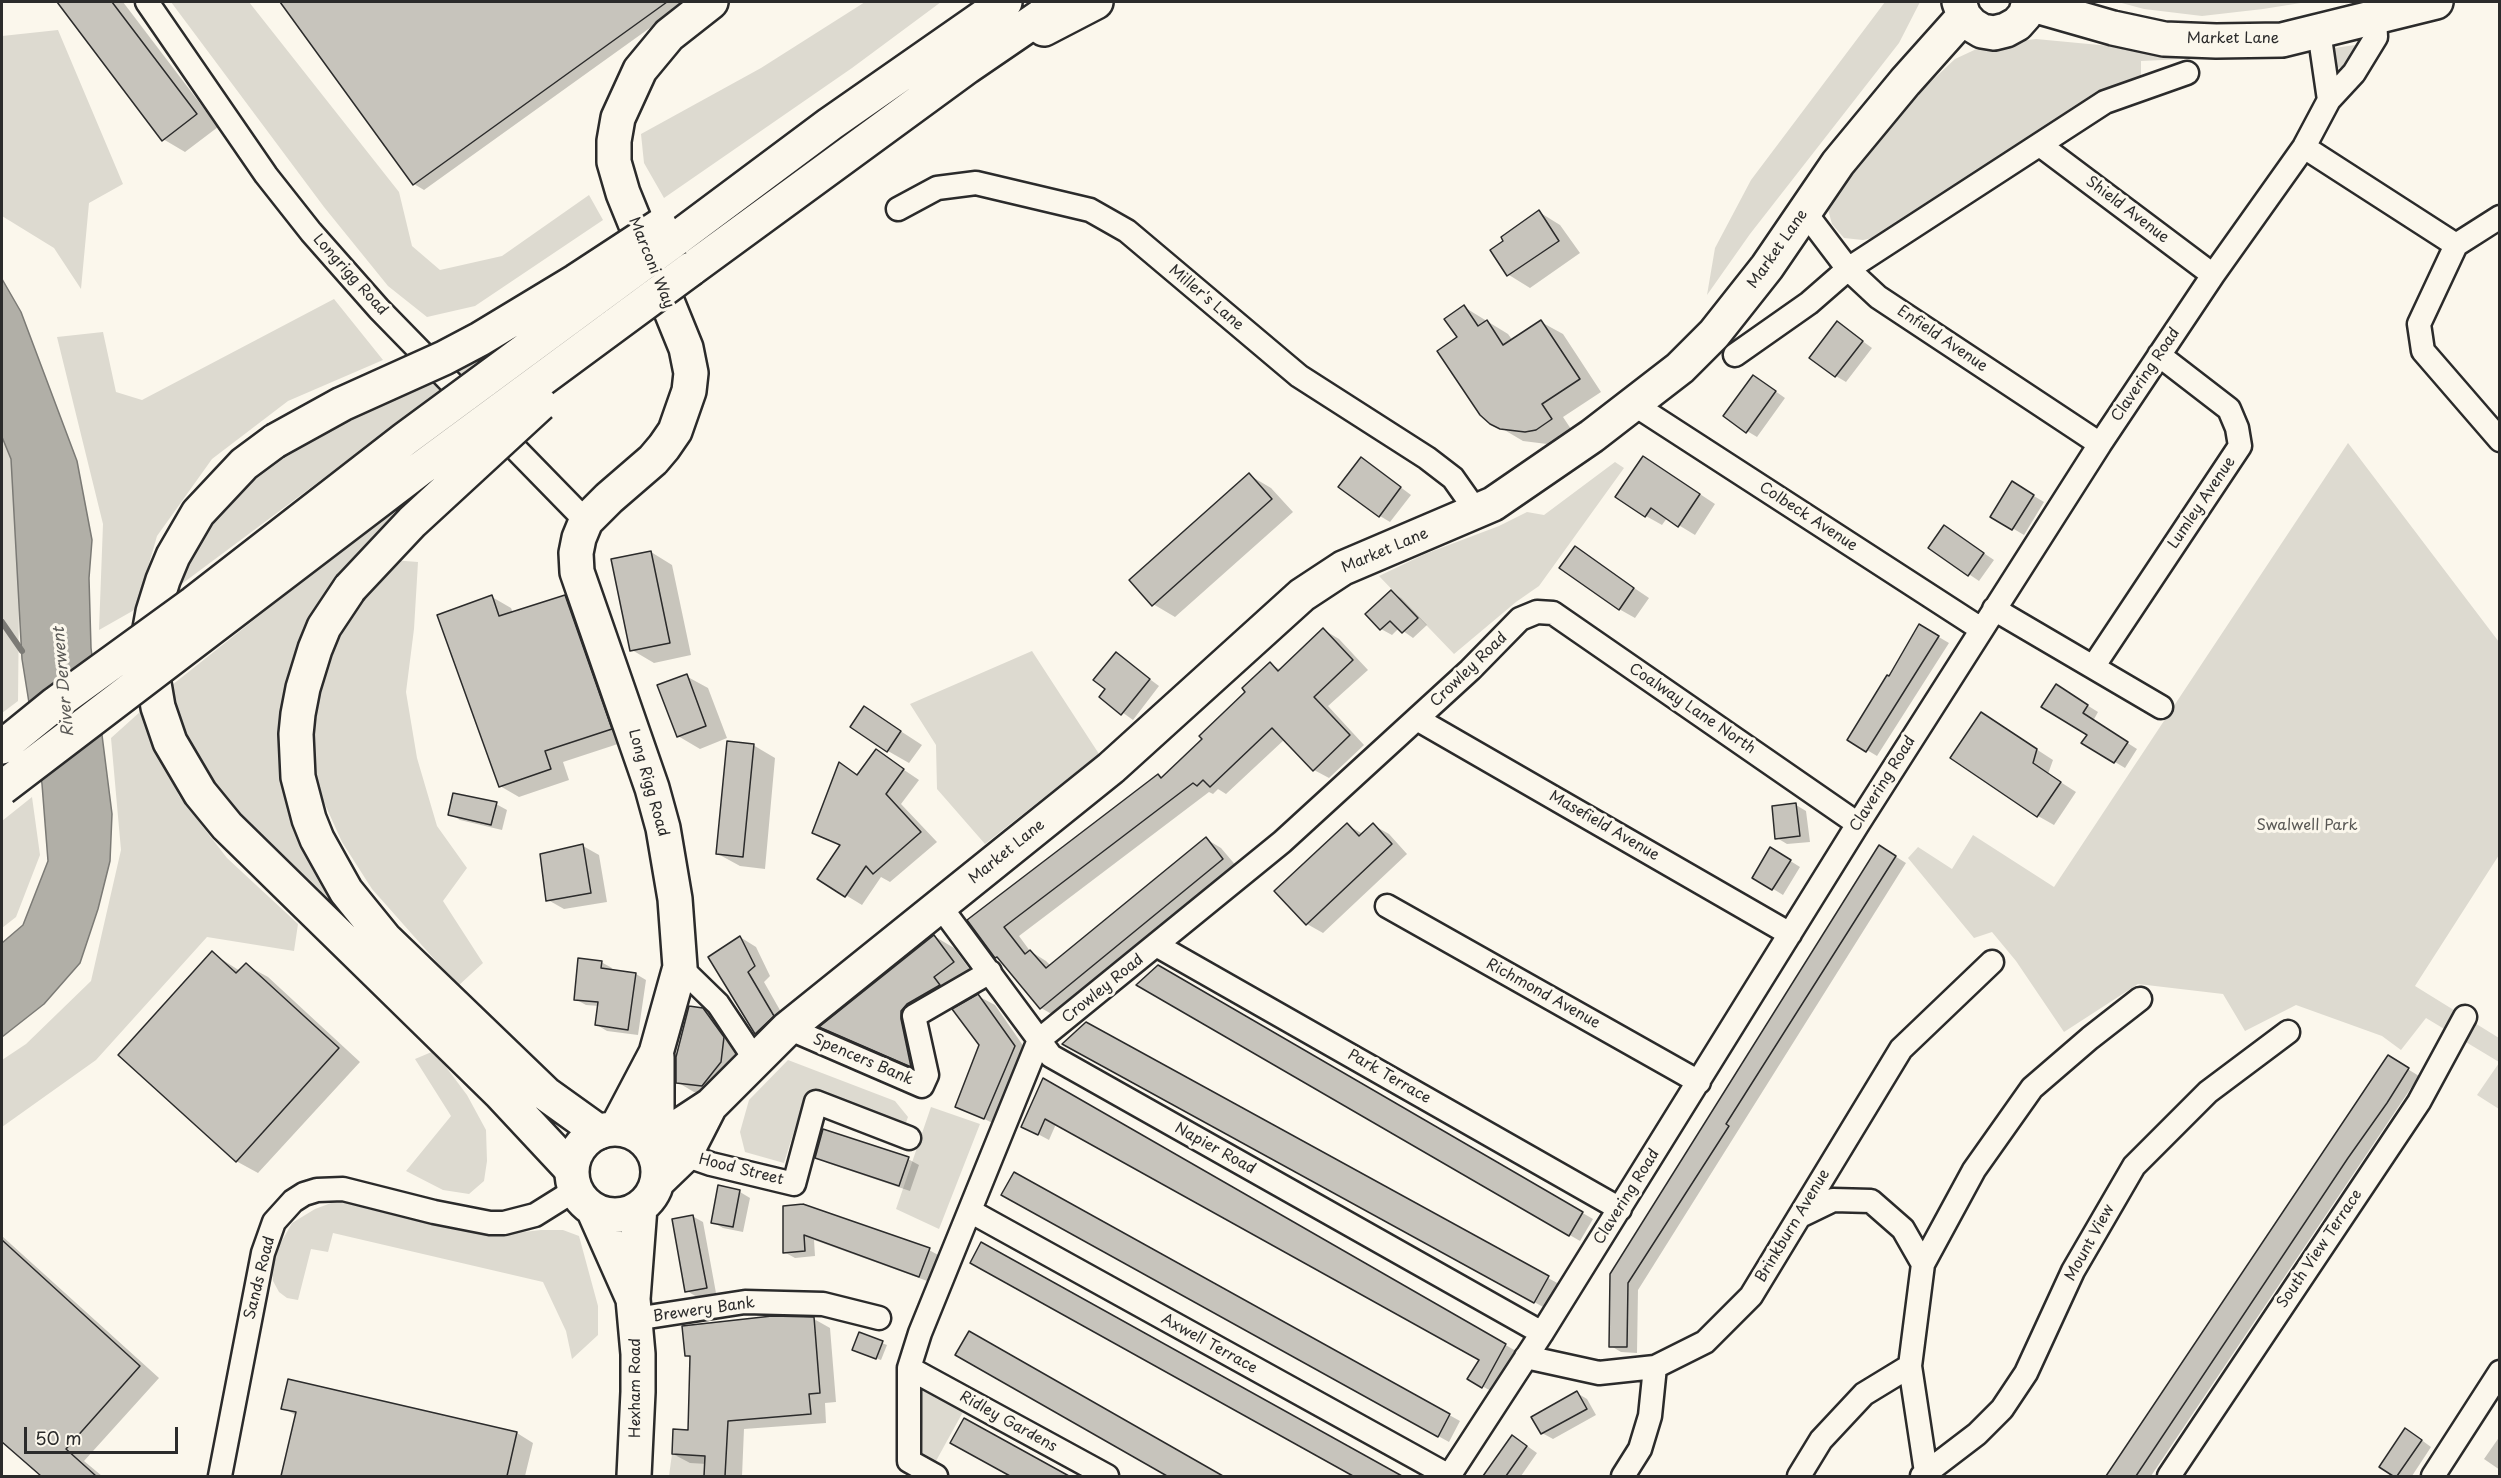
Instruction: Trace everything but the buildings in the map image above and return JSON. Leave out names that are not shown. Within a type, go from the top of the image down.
[{"type":"main road","name":"Marconi Way","points":[[586,521],[653,460],[664,447],[675,431],[689,391],[691,373],[686,348],[623,193],[614,162],[614,141],[618,118],[640,70],[669,35],[711,2]]},
{"type":"main road","points":[[2,747],[55,704],[194,603],[672,229],[830,124],[984,13],[1005,2]]},
{"type":"main road","points":[[2,788],[420,469],[967,67],[1062,2]]},
{"type":"main road","points":[[967,67],[1096,2]]},
{"type":"main road","name":"Market Lane","points":[[2029,3],[2113,28],[2164,39],[2216,41],[2282,40],[2436,2]]},
{"type":"main road","points":[[1961,9],[1977,28],[1994,33],[2017,24],[2025,15],[2029,3]]},
{"type":"main road","name":"Market Lane","points":[[648,1143],[711,1105],[788,1029],[1111,768],[1302,595],[1343,568],[1493,504],[1635,405],[1680,368],[1714,334],[1767,267],[1838,163],[1905,82],[1961,9]]},
{"type":"main road","name":"Hexham Road","points":[[634,1309],[580,1189],[501,1094],[227,826],[200,793],[170,742],[158,707],[150,660],[149,634],[153,612],[173,556],[198,513],[244,464],[275,441],[342,404],[444,358],[480,339],[576,281],[672,229]]},
{"type":"main road","points":[[645,304],[412,522],[350,588],[324,627],[315,649],[303,688],[296,734],[298,777],[309,819],[317,838],[346,891],[385,939],[546,1094],[608,1131],[634,1133],[648,1143],[658,1158],[649,1194],[626,1213],[615,1214],[580,1189],[580,1147],[608,1131],[656,1053]]},
{"type":"main road","name":"Long Rigg Road","points":[[586,521],[577,545],[577,572],[655,798],[675,899],[680,967],[656,1053]]},
{"type":"main road","points":[[648,1143],[657,1113],[656,1053]]},
{"type":"main road","name":"Market Lane","points":[[649,1194],[685,1155],[711,1105]]},
{"type":"main road","name":"Hexham Road","points":[[634,1476],[638,1392],[634,1309],[649,1194]]},
{"type":"street","name":"Longrigg Road","points":[[147,2],[266,175],[311,232],[379,309],[586,521]]},
{"type":"street","name":"Clavering Road","points":[[1449,1476],[1542,1333],[1858,824],[2100,444],[2213,275],[2304,147],[2329,100],[2354,72],[2376,37],[2375,17]]},
{"type":"street","points":[[2319,31],[2329,100]]},
{"type":"street","points":[[1735,356],[1809,303],[1848,269],[2105,102],[2187,73]]},
{"type":"street","name":"Shield Avenue","points":[[2040,145],[2213,275]]},
{"type":"street","points":[[2304,147],[2456,245]]},
{"type":"street","name":"Miller's Lane","points":[[898,209],[937,188],[976,183],[1090,210],[1127,231],[1299,376],[1427,458],[1453,478],[1477,512]]},
{"type":"street","name":"Enfield Avenue","points":[[1804,211],[1848,269],[1878,297],[2100,444]]},
{"type":"street","points":[[2499,217],[2456,245],[2419,324],[2423,351],[2499,440]]},
{"type":"street","name":"Lumley Avenue","points":[[2092,666],[2240,446],[2237,428],[2229,409],[2159,355]]},
{"type":"street","name":"Colbeck Avenue","points":[[1635,405],[1981,629]]},
{"type":"street","points":[[1994,609],[2161,707]]},
{"type":"street","name":"Coalway Lane North","points":[[1520,619],[1537,612],[1552,613],[1858,824]]},
{"type":"street","name":"Crowley Road","points":[[936,1476],[909,1461],[909,1368],[920,1333],[1040,1040],[1282,842],[1470,670],[1520,619]]},
{"type":"street","name":"Masefield Avenue","points":[[1417,719],[1791,934]]},
{"type":"street","name":"Napier Road","points":[[940,906],[1051,1056],[1542,1333]]},
{"type":"street","name":"Richmond Avenue","points":[[1387,906],[1698,1082]]},
{"type":"street","name":"Park Terrace","points":[[1158,945],[1620,1209]]},
{"type":"street","name":"Brinkburn Avenue","points":[[1526,1357],[1599,1373],[1654,1367],[1705,1342],[1751,1296],[1901,1049],[1992,962]]},
{"type":"street","points":[[680,967],[718,1004],[756,1060]]},
{"type":"street","name":"Spencers Bank","points":[[788,1029],[922,1086],[927,1075],[914,1016],[990,972]]},
{"type":"street","points":[[1925,1475],[1910,1366],[1923,1264],[1974,1170],[2032,1088],[2140,999]]},
{"type":"street","name":"South View Terrace","points":[[2169,1476],[2419,1102],[2464,1017]]},
{"type":"street","name":"Mount View","points":[[1925,1475],[1977,1434],[2002,1408],[2025,1373],[2073,1271],[2134,1166],[2208,1092],[2288,1032]]},
{"type":"street","name":"Hood Street","points":[[685,1155],[711,1164],[794,1184],[816,1102],[909,1138]]},
{"type":"street","name":"Sands Road","points":[[220,1476],[263,1253],[274,1222],[293,1201],[317,1190],[343,1189],[434,1212],[490,1223],[504,1223],[535,1215],[580,1189]]},
{"type":"street","points":[[1800,1216],[1833,1200],[1871,1201],[1903,1229],[1923,1264]]},
{"type":"street","name":"Axwell Terrace","points":[[970,1211],[1449,1476]]},
{"type":"street","name":"Brewery Bank","points":[[634,1309],[745,1302],[823,1304],[879,1318]]},
{"type":"street","points":[[1799,1476],[1821,1440],[1864,1394],[1910,1366]]},
{"type":"street","points":[[1623,1476],[1640,1449],[1650,1416],[1654,1367]]},
{"type":"street","name":"Ridley Gardens","points":[[909,1368],[1107,1476]]},
{"type":"street","points":[[2433,1476],[2499,1372]]},
{"type":"green space","points":[[171,2],[249,2],[399,192],[412,246],[440,270],[502,256],[589,195],[603,220],[475,306],[427,317],[388,286],[324,207]]},
{"type":"green space","points":[[865,2],[941,2],[852,68],[664,198],[644,163],[641,134],[761,68]]},
{"type":"green space","points":[[1885,2],[1920,2],[1899,43],[1750,234],[1707,295],[1715,248],[1751,180]]},
{"type":"green space","points":[[2118,2],[2307,2],[2202,16],[2144,9]]},
{"type":"green space","points":[[58,30],[123,184],[89,203],[81,289],[54,248],[2,216],[2,36]]},
{"type":"green space","points":[[2036,39],[2226,57],[2141,61],[2141,76],[2104,91],[2022,141],[1877,237],[1863,240],[1844,238],[1832,224],[1827,206],[1841,182],[1906,105],[1955,59],[1985,45]]},
{"type":"green space","points":[[2355,45],[2346,67],[2336,68],[2334,48]]},
{"type":"green space","points":[[334,299],[383,360],[288,401],[212,459],[157,536],[136,609],[99,630],[103,524],[57,337],[103,332],[116,392],[142,400]]},
{"type":"green space","points":[[514,336],[179,586],[201,538],[241,490],[307,441]]},
{"type":"green space","points":[[2,436],[11,459],[19,600],[18,701],[2,713]]},
{"type":"green space","name":"Swalwell Park","points":[[2348,443],[2499,642],[2499,855],[2415,986],[2499,1038],[2499,1062],[2426,1018],[2401,1050],[2382,1036],[2296,1005],[2245,1031],[2223,994],[2138,984],[2064,1032],[2016,961],[1992,932],[1974,938],[1908,858],[1918,847],[1952,869],[1973,835],[2054,887]]},
{"type":"green space","points":[[1615,462],[1624,468],[1539,586],[1516,602],[1454,654],[1379,576],[1425,554],[1499,526],[1527,512],[1544,515]]},
{"type":"green space","points":[[425,484],[351,562],[323,601],[283,746],[398,968],[250,836],[198,771],[167,689]]},
{"type":"green space","points":[[392,560],[418,562],[414,629],[406,692],[417,758],[437,826],[467,868],[443,901],[483,963],[458,986],[372,889],[342,842],[323,800],[311,756],[317,703],[329,657],[353,608]]},
{"type":"green space","points":[[1032,651],[1099,754],[985,844],[937,789],[936,745],[910,704]]},
{"type":"green space","points":[[141,711],[179,796],[227,858],[298,924],[294,951],[207,937],[96,1060],[2,1127],[2,1060],[26,1044],[91,981],[121,850],[111,738]]},
{"type":"green space","points":[[32,797],[40,855],[16,917],[2,928],[2,821]]},
{"type":"green space","points":[[434,1051],[467,1095],[486,1130],[487,1161],[484,1181],[469,1194],[443,1190],[406,1171],[451,1116],[415,1059]]},
{"type":"green space","points":[[788,1060],[895,1101],[908,1117],[904,1128],[819,1094],[800,1112],[784,1163],[745,1152],[740,1132],[749,1100]]},
{"type":"green space","points":[[2499,1063],[2499,1109],[2477,1095]]},
{"type":"green space","points":[[931,1107],[980,1124],[939,1229],[896,1209]]},
{"type":"green space","points":[[339,1200],[480,1232],[506,1234],[563,1230],[579,1236],[598,1306],[598,1335],[572,1359],[566,1331],[543,1282],[333,1233],[328,1252],[311,1249],[298,1300],[287,1298],[279,1292],[273,1281],[272,1271],[279,1246],[292,1223],[315,1209]]},
{"type":"green space","points":[[921,1387],[964,1410],[936,1461],[923,1453]]},
{"type":"green space","points":[[672,1454],[705,1456],[704,1476],[669,1476]]},
{"type":"water","name":"River Derwent","points":[[2,279],[21,312],[77,461],[92,540],[89,578],[91,648],[112,814],[110,861],[98,909],[80,963],[44,1004],[2,1037],[2,943],[23,925],[48,861],[42,784],[22,659],[11,459],[2,437]]},
{"type":"waterway","points":[[2,622],[22,651]]}]
